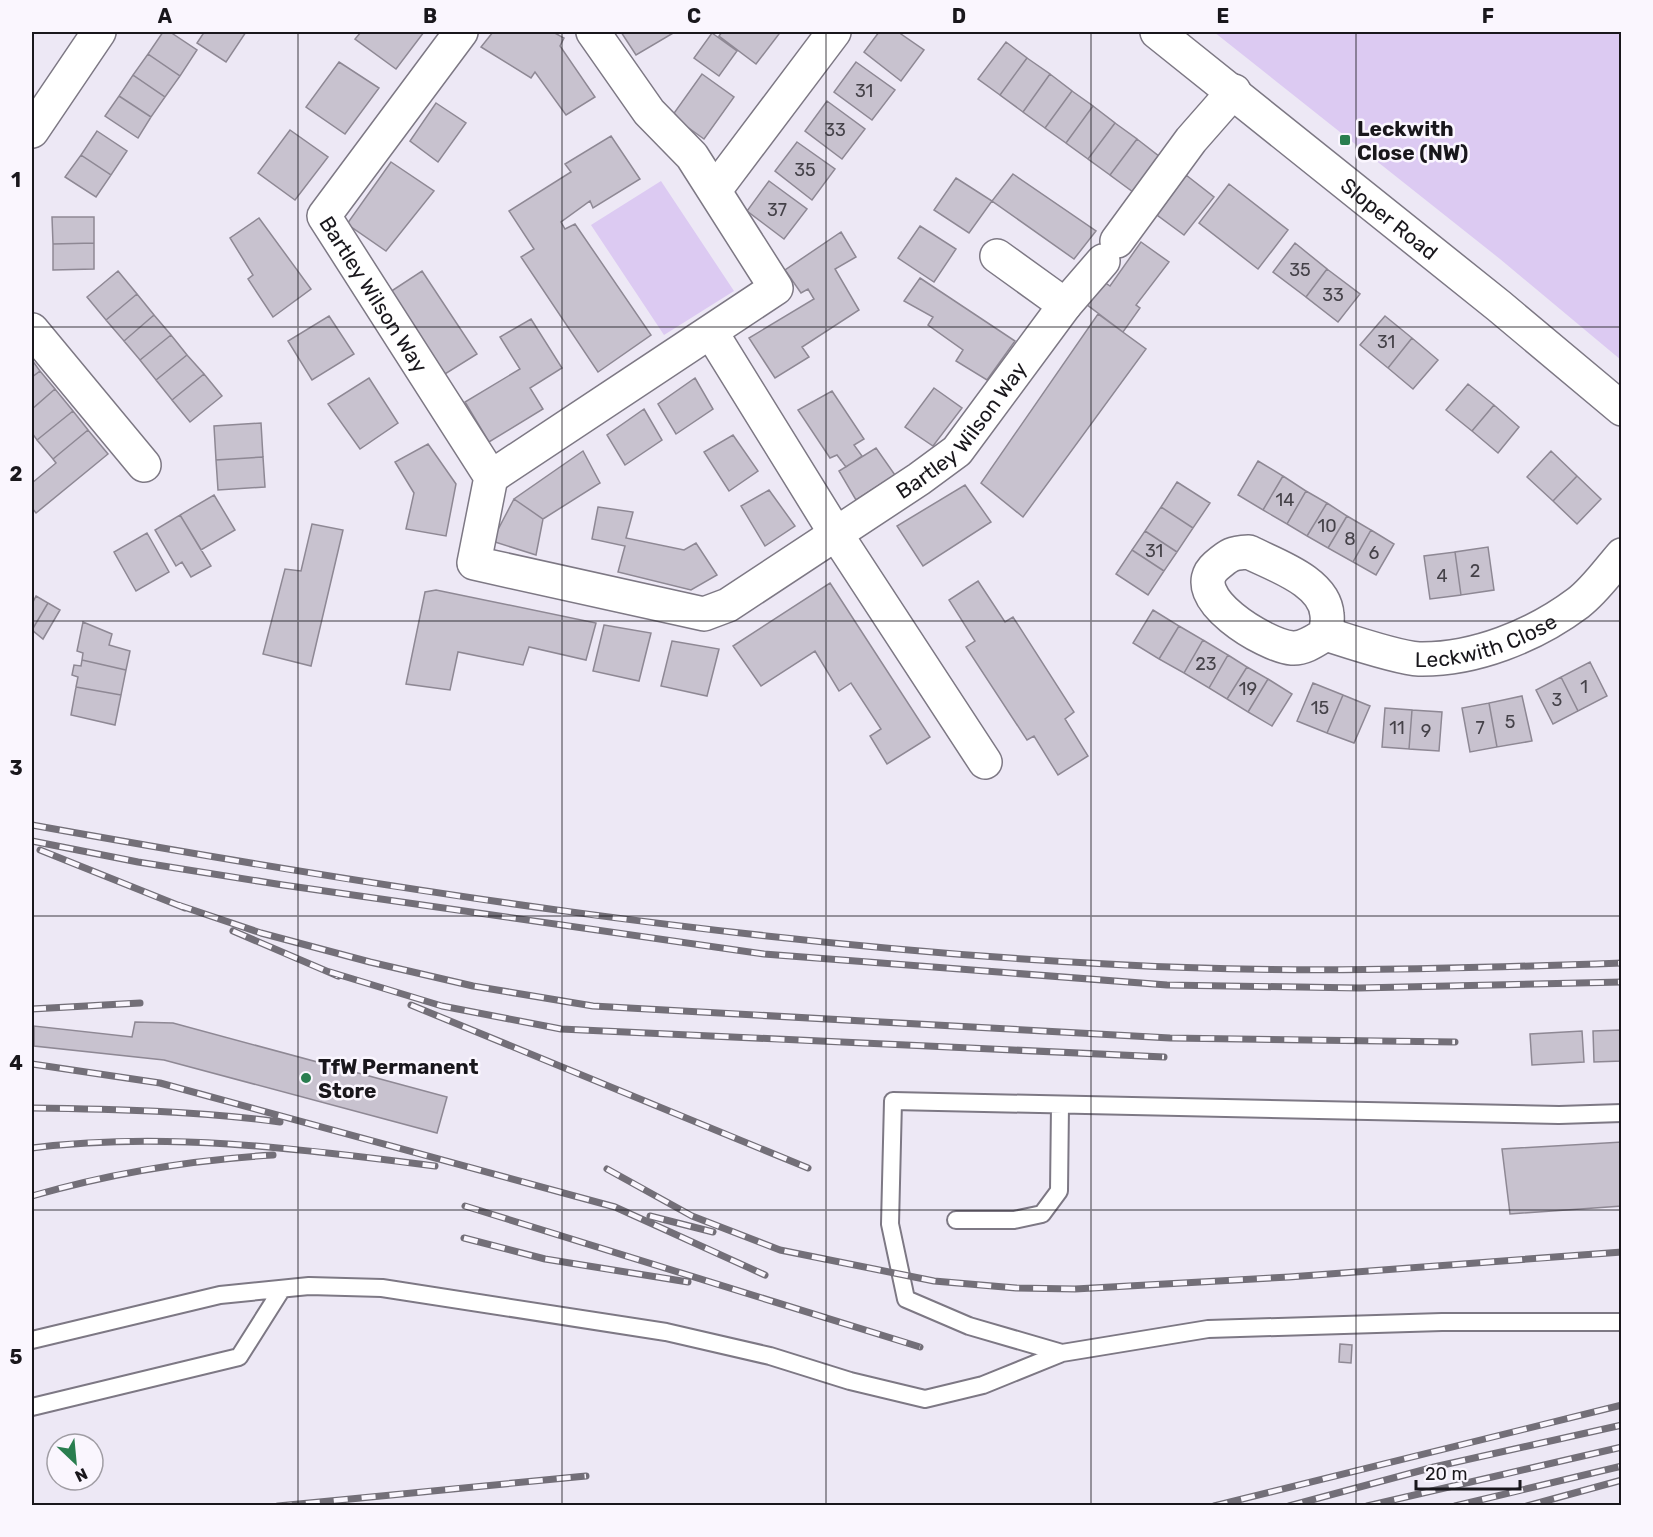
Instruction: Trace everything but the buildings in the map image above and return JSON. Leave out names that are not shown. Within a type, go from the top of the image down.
[{"type":"street","points":[[32,130],[99,32]]},
{"type":"street","name":"Bartley Wilson Way","points":[[461,32],[324,216],[491,477],[474,563],[704,614],[728,605],[957,451],[1065,305],[1110,251],[1191,140],[1234,91]]},
{"type":"street","points":[[491,477],[776,288],[692,156],[649,112],[593,32]]},
{"type":"street","points":[[715,190],[834,32]]},
{"type":"street","name":"Sloper Road","points":[[1157,32],[1234,91],[1622,408]]},
{"type":"street","points":[[997,256],[1065,305]]},
{"type":"street","points":[[32,330],[144,465]]},
{"type":"street","points":[[711,332],[836,534],[985,762]]},
{"type":"street","name":"Leckwith Close","points":[[1326,633],[1418,659],[1465,655],[1517,638],[1558,616],[1579,602],[1622,555]]},
{"type":"lane","points":[[1062,1353],[969,1326],[906,1299],[890,1224],[893,1101],[1489,1112],[1559,1116],[1622,1113]]},
{"type":"lane","points":[[956,1220],[1014,1220],[1042,1214],[1059,1191],[1060,1105]]},
{"type":"lane","points":[[32,1340],[220,1295],[309,1286],[382,1288],[666,1332],[770,1356],[850,1381],[925,1399],[983,1385],[1062,1353],[1208,1329],[1442,1322],[1622,1322]]},
{"type":"lane","points":[[32,1407],[239,1357],[282,1288]]},
{"type":"shaded area","points":[[1214,32],[1621,32],[1621,360],[1500,259]]},
{"type":"shaded area","points":[[661,181],[734,291],[664,335],[591,225]]},
{"type":"railway","points":[[32,825],[299,871],[567,911],[702,929],[972,955],[1171,967],[1300,970],[1429,969],[1622,963]]},
{"type":"railway","points":[[32,841],[138,862],[283,885],[764,954],[1167,985],[1359,988],[1622,982]]},
{"type":"railway","points":[[40,850],[185,908]]},
{"type":"railway","points":[[178,905],[261,933],[370,962],[473,986],[593,1006],[1170,1038],[1455,1042]]},
{"type":"railway","points":[[233,931],[338,976]]},
{"type":"railway","points":[[330,972],[442,1006],[561,1029],[1164,1057]]},
{"type":"railway","points":[[32,1009],[140,1003]]},
{"type":"railway","points":[[411,1005],[808,1168]]},
{"type":"railway","points":[[32,1064],[160,1083],[615,1207],[765,1275]]},
{"type":"railway","points":[[32,1108],[187,1113],[280,1122]]},
{"type":"railway","points":[[32,1148],[133,1141],[234,1144],[435,1166]]},
{"type":"railway","points":[[32,1196],[151,1169],[212,1160],[273,1155]]},
{"type":"railway","points":[[607,1169],[692,1216],[780,1250],[934,1281],[1016,1288],[1075,1289],[1289,1277],[1622,1252]]},
{"type":"railway","points":[[465,1206],[920,1347]]},
{"type":"railway","points":[[650,1216],[713,1232]]},
{"type":"railway","points":[[464,1238],[545,1259],[688,1282]]},
{"type":"railway","points":[[1214,1506],[1622,1405]]},
{"type":"railway","points":[[1289,1506],[1434,1467],[1622,1425]]},
{"type":"railway","points":[[1367,1506],[1622,1447]]},
{"type":"railway","points":[[1455,1506],[1622,1466]]},
{"type":"railway","points":[[278,1506],[586,1476]]},
{"type":"railway","points":[[1527,1506],[1622,1480]]},
{"type":"place","name":"Leckwith Close (NW)","points":[[1345,140]]},
{"type":"place","name":"TfW Permanent Store","points":[[306,1078]]}]
